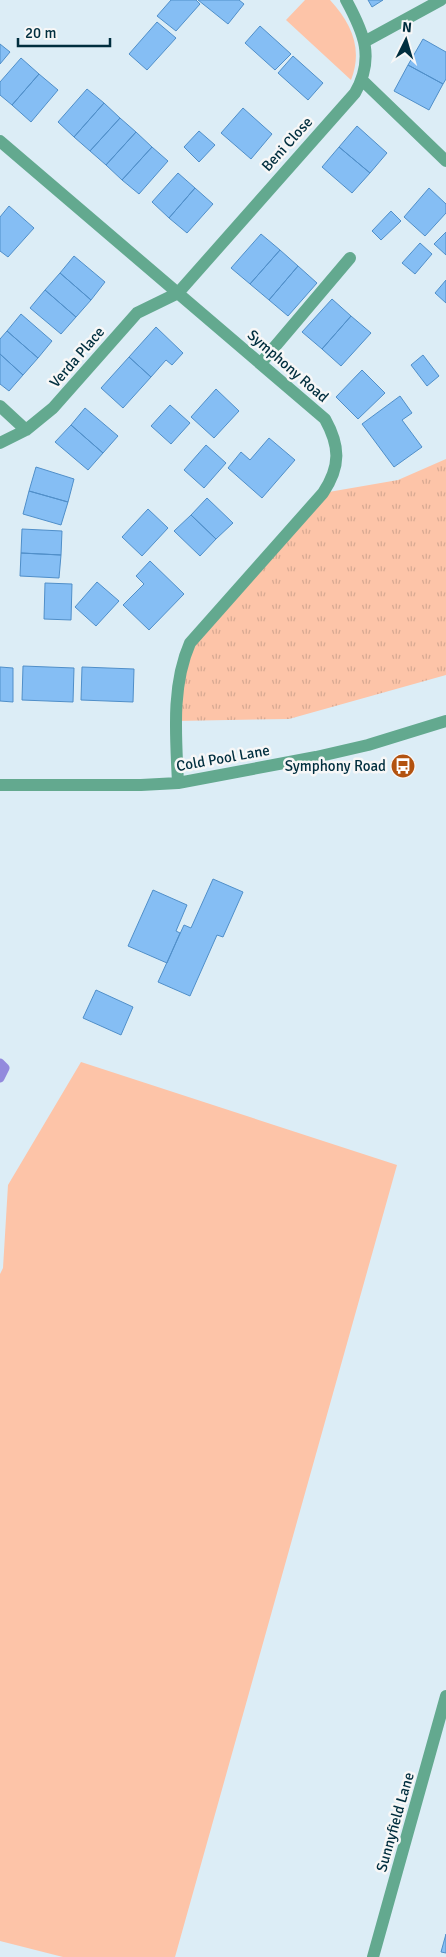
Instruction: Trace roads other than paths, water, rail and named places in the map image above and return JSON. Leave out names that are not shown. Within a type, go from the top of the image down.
[{"type":"street","name":"Beni Close","points":[[178,293],[355,93],[362,80],[366,66],[364,42],[346,0]]},
{"type":"street","points":[[364,42],[441,0]]},
{"type":"street","points":[[362,80],[446,161]]},
{"type":"street","name":"Symphony Road","points":[[0,141],[325,418],[336,446],[334,472],[323,493],[190,643],[180,672],[176,721],[178,783]]},
{"type":"street","points":[[261,363],[350,258]]},
{"type":"street","name":"Verda Place","points":[[0,444],[26,430],[53,408],[137,313],[178,293]]},
{"type":"street","points":[[0,406],[26,430]]},
{"type":"street","name":"Cold Pool Lane","points":[[0,785],[142,785],[178,783],[306,759],[368,745],[446,721]]},
{"type":"street","name":"Sunnyfield Lane","points":[[374,1957],[440,1738],[446,1696]]},
{"type":"waterway","points":[[0,1063],[5,1068],[0,1078]]},
{"type":"place","name":"Symphony Road","points":[[403,766]]}]
